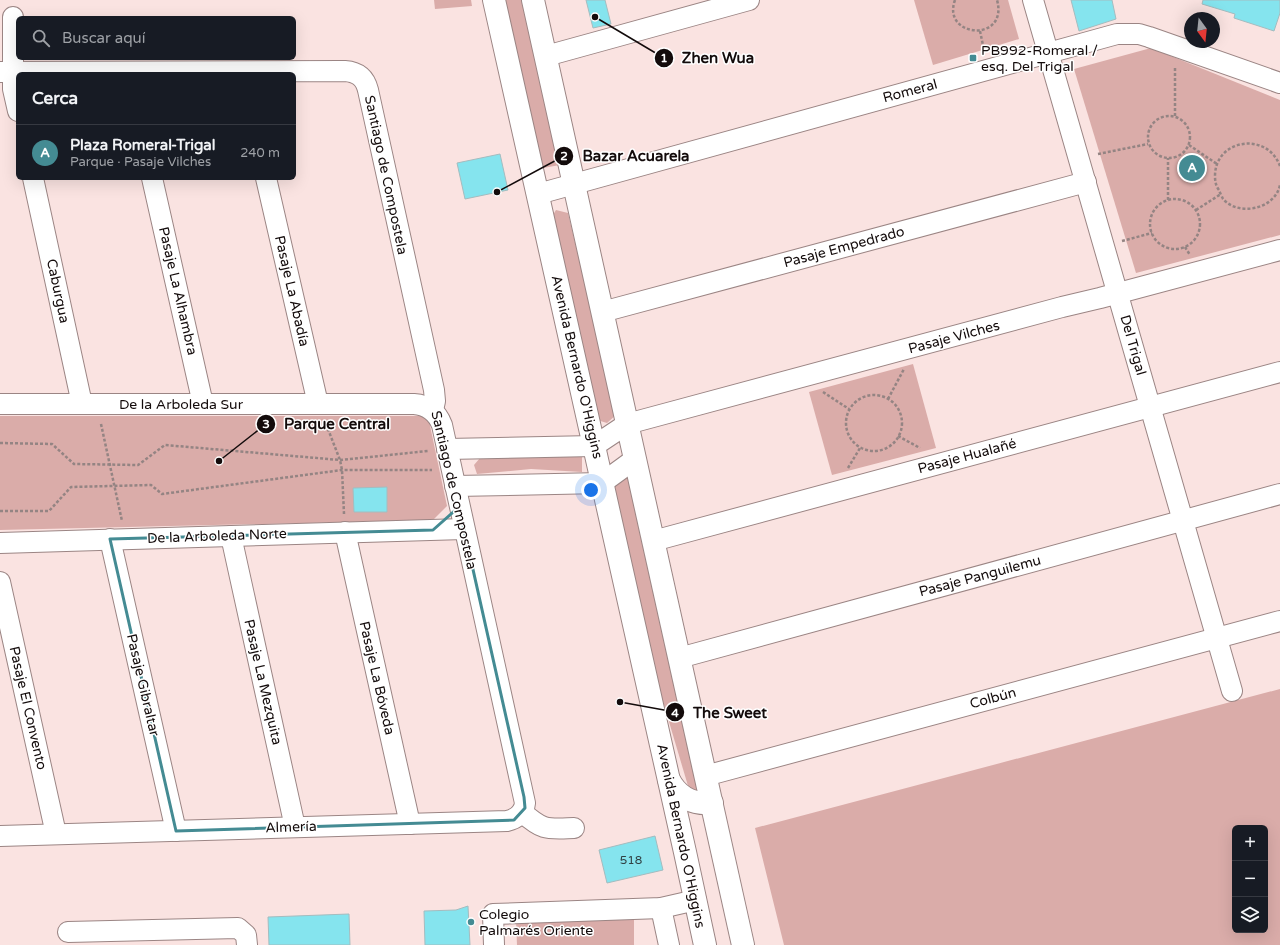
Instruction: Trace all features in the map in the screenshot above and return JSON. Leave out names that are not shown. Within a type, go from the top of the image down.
[{"type":"main road","name":"Avenida Bernardo O'Higgins","points":[[494,0],[705,945]]},
{"type":"main road","points":[[533,0],[743,945]]},
{"type":"main road","points":[[668,779],[678,793],[685,798],[705,804],[712,803]]},
{"type":"street","points":[[546,56],[749,0]]},
{"type":"street","name":"Del Trigal","points":[[1033,0],[1232,691]]},
{"type":"street","points":[[13,7],[6,72],[13,89],[16,102]]},
{"type":"street","name":"Romeral","points":[[538,194],[1117,34],[1139,34],[1280,83]]},
{"type":"street","name":"Santiago de Compostela","points":[[276,72],[351,71],[360,76],[368,90],[434,390],[435,401],[433,410],[440,420],[447,449],[524,797],[525,808],[522,812]]},
{"type":"street","points":[[6,72],[16,72]]},
{"type":"street","name":"Caburgua","points":[[34,180],[90,404]]},
{"type":"street","name":"Pasaje La Alhambra","points":[[152,180],[203,404]]},
{"type":"street","name":"Pasaje La Abadía","points":[[266,180],[318,404]]},
{"type":"street","name":"Pasaje Empedrado","points":[[602,312],[1086,182]]},
{"type":"street","name":"Pasaje Vilches","points":[[627,424],[1280,250]]},
{"type":"street","name":"Pasaje Hualañé","points":[[653,541],[1280,372]]},
{"type":"street","name":"De la Arboleda Sur","points":[[0,404],[420,404],[433,410]]},
{"type":"street","points":[[447,449],[594,446],[627,424]]},
{"type":"street","points":[[453,478],[602,483],[635,459]]},
{"type":"street","name":"Pasaje Panguilemu","points":[[679,658],[1280,494]]},
{"type":"street","points":[[433,530],[459,506]]},
{"type":"street","name":"De la Arboleda Norte","points":[[0,543],[464,529]]},
{"type":"street","name":"Pasaje La Bóveda","points":[[345,532],[410,824]]},
{"type":"street","name":"Pasaje La Mezquita","points":[[231,536],[295,827]]},
{"type":"street","name":"Pasaje Gibraltar","points":[[118,539],[176,831]]},
{"type":"street","name":"Pasaje El Convento","points":[[0,582],[56,834]]},
{"type":"street","name":"Colbún","points":[[705,776],[1280,620]]},
{"type":"street","points":[[522,812],[533,823],[540,826],[552,829],[574,828]]},
{"type":"street","name":"Almería","points":[[0,836],[507,821],[514,820],[522,812]]},
{"type":"street","points":[[494,945],[492,914],[661,908],[696,900]]},
{"type":"street","points":[[661,908],[669,945]]},
{"type":"street","points":[[68,932],[238,928],[246,935],[247,945]]},
{"type":"path","points":[[955,0],[953,10],[958,22],[964,28],[972,31],[980,31],[988,28],[994,23],[1000,8],[997,0]]},
{"type":"path","points":[[1175,116],[1176,46]]},
{"type":"path","points":[[1167,115],[1175,116],[1182,119],[1187,125],[1190,133],[1189,145],[1185,151],[1176,157],[1168,158],[1156,154],[1152,150],[1148,144],[1148,131],[1153,122],[1159,118],[1167,115]]},
{"type":"path","points":[[1280,166],[1272,152],[1266,148],[1256,144],[1242,143],[1227,150],[1219,159],[1215,176],[1216,184],[1223,198],[1233,205],[1241,208],[1256,208],[1267,203],[1273,198],[1280,185]]},
{"type":"path","points":[[1096,154],[1148,144]]},
{"type":"path","points":[[1189,145],[1217,164]]},
{"type":"path","points":[[1168,158],[1168,200]]},
{"type":"path","points":[[1196,210],[1221,194]]},
{"type":"path","points":[[1168,200],[1182,200],[1190,204],[1196,210],[1199,217],[1200,226],[1198,234],[1192,242],[1185,247],[1176,249],[1167,248],[1156,240],[1152,234],[1150,225],[1151,216],[1160,205],[1168,200]]},
{"type":"path","points":[[1122,241],[1152,234]]},
{"type":"path","points":[[888,399],[915,348]]},
{"type":"path","points":[[802,378],[849,409]]},
{"type":"path","points":[[871,395],[888,399],[895,405],[899,412],[901,428],[898,436],[893,443],[886,448],[877,451],[860,448],[848,435],[846,417],[849,409],[862,397],[871,395]]},
{"type":"path","points":[[90,404],[110,464],[115,486],[118,539]]},
{"type":"path","points":[[318,404],[340,460],[342,470],[345,532]]},
{"type":"path","points":[[0,443],[52,444],[74,464],[138,465],[165,445],[340,460],[447,449]]},
{"type":"path","points":[[0,511],[49,511],[71,487],[151,485],[162,494],[342,470],[453,478]]},
{"type":"highlighted area","points":[[459,507],[524,797],[525,808],[514,820],[176,831],[110,539],[433,530]]},
{"type":"shaded area","points":[[434,0],[471,0],[472,6],[435,9]]},
{"type":"shaded area","points":[[501,0],[523,0],[560,165],[543,168]]},
{"type":"shaded area","points":[[914,0],[1008,0],[1019,39],[933,65]]},
{"type":"shaded area","points":[[1151,48],[1280,100],[1280,235],[1136,273],[1074,69]]},
{"type":"shaded area","points":[[556,210],[568,213],[616,415],[607,423],[597,420],[551,218]]},
{"type":"shaded area","points":[[913,364],[936,448],[832,475],[809,392]]},
{"type":"shaded area","points":[[0,416],[428,416],[447,506],[433,520],[0,530]]},
{"type":"shaded area","points":[[486,451],[582,455],[582,472],[531,469],[477,474],[474,465]]},
{"type":"shaded area","points":[[628,472],[700,796],[691,796],[659,688],[614,486]]},
{"type":"shaded area","points":[[1280,689],[1280,945],[784,945],[755,828]]},
{"type":"shaded area","points":[[634,917],[634,945],[517,945],[516,920]]},
{"type":"building","points":[[586,0],[605,0],[611,24],[593,28]]},
{"type":"building","points":[[1071,0],[1112,0],[1116,19],[1079,31]]},
{"type":"building","points":[[1203,0],[1280,0],[1280,13],[1274,31],[1234,18],[1235,14],[1202,4]]},
{"type":"building","points":[[500,154],[508,190],[465,199],[457,163]]},
{"type":"building","points":[[387,487],[387,512],[354,512],[353,488]]},
{"type":"building","points":[[655,836],[663,870],[607,883],[599,850]]},
{"type":"building","points":[[468,906],[470,945],[425,945],[424,911],[456,910]]},
{"type":"building","points":[[349,914],[350,945],[269,945],[268,917]]},
{"type":"place","name":"Zhen Wua","points":[[595,17]]},
{"type":"place","name":"PB992-Romeral / esq. Del Trigal","points":[[973,58]]},
{"type":"place","name":"Plaza Romeral-Trigal","points":[[1192,168]]},
{"type":"place","name":"Bazar Acuarela","points":[[497,192]]},
{"type":"place","name":"Parque Central","points":[[219,461]]},
{"type":"place","name":"The Sweet","points":[[620,702]]},
{"type":"place","name":"Colegio Palmarés Oriente","points":[[471,922]]}]
